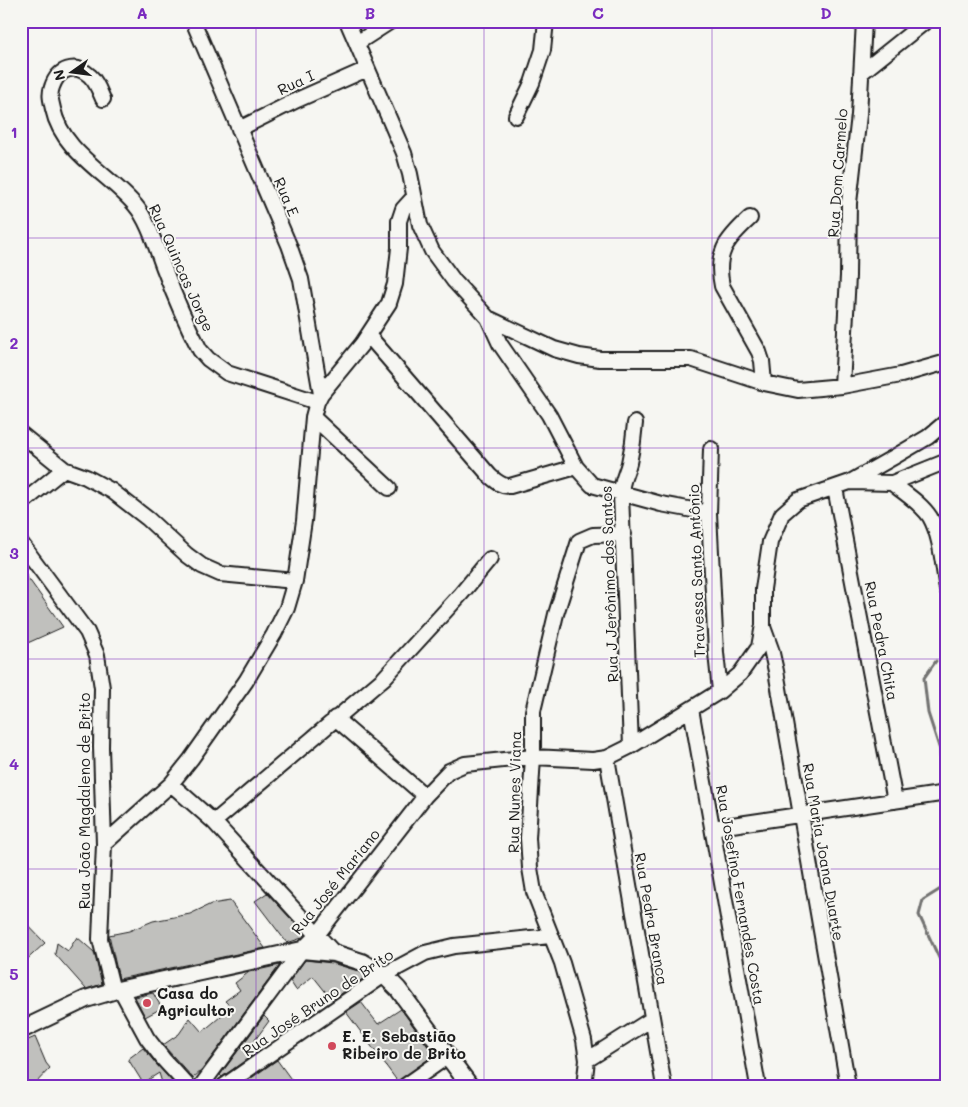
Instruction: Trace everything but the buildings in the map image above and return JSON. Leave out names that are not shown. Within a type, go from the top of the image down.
[{"type":"main road","points":[[21,1030],[86,1000],[117,991],[302,950],[334,953],[362,962],[384,975],[398,989],[470,1086]]},
{"type":"street","name":"Rua E","points":[[193,21],[295,260],[301,280],[319,398]]},
{"type":"street","points":[[347,21],[404,153],[420,225],[432,251],[454,281],[488,318],[500,344],[549,416],[576,467],[592,486],[710,513]]},
{"type":"street","points":[[357,43],[391,21]]},
{"type":"street","points":[[516,116],[532,83],[543,50],[546,21]]},
{"type":"street","name":"Rua Dom Carmelo","points":[[842,386],[848,276],[849,203],[856,152],[864,21]]},
{"type":"street","points":[[861,74],[926,21]]},
{"type":"street","name":"Rua Quincas Jorge","points":[[104,99],[92,76],[79,69],[61,72],[56,77],[50,94],[54,114],[62,131],[86,161],[130,199],[142,214],[200,350],[208,359],[227,373],[319,398]]},
{"type":"street","name":"Rua I","points":[[239,128],[367,69]]},
{"type":"street","points":[[104,844],[171,784],[191,759],[250,673],[274,634],[287,608],[295,581],[304,521],[313,417],[319,398],[368,335],[392,295],[399,248],[399,221],[403,209],[413,198]]},
{"type":"street","points":[[750,218],[732,235],[724,246],[720,259],[719,273],[722,286],[762,361],[764,383]]},
{"type":"street","points":[[488,318],[554,349],[579,356],[600,359],[691,359],[764,383],[798,390],[842,386],[947,362]]},
{"type":"street","points":[[368,335],[490,476],[505,487],[576,467]]},
{"type":"street","points":[[313,417],[389,488]]},
{"type":"street","points":[[607,758],[631,746],[720,691],[740,674],[750,662],[759,647],[763,625],[763,589],[770,542],[782,514],[798,500],[850,482],[928,437],[947,421]]},
{"type":"street","name":"Rua J Jerônimo dos Santos","points":[[631,746],[621,482],[628,466],[633,446],[635,423]]},
{"type":"street","points":[[21,434],[64,469],[86,477],[112,491],[148,519],[187,555],[202,566],[220,574],[295,581]]},
{"type":"street","name":"Travessa Santo Antônio","points":[[711,448],[710,513],[720,691]]},
{"type":"street","points":[[850,482],[892,483],[947,461]]},
{"type":"street","points":[[21,504],[64,469]]},
{"type":"street","points":[[892,483],[929,516],[939,546],[947,589]]},
{"type":"street","name":"Rua Pedra Chita","points":[[835,488],[895,801]]},
{"type":"street","name":"Rua Nunes Viana","points":[[584,1086],[587,1060],[584,1040],[562,963],[534,892],[530,868],[528,838],[533,757],[533,711],[556,614],[579,541],[593,535],[624,534]]},
{"type":"street","name":"Rua João Magdaleno de Brito","points":[[21,543],[87,632],[97,655],[102,688],[101,747],[104,844],[100,939],[117,991],[164,1060],[188,1086]]},
{"type":"street","points":[[214,822],[384,678],[461,594],[490,559]]},
{"type":"street","name":"Rua Maria Joana Duarte","points":[[763,625],[776,671],[848,1086]]},
{"type":"street","name":"Rua Josefino Fernandes Costa","points":[[691,709],[758,1086]]},
{"type":"street","points":[[336,718],[426,796]]},
{"type":"street","name":"Rua José Mariano","points":[[200,1086],[302,950],[317,935],[426,796],[449,771],[458,766],[533,757],[592,760],[607,758]]},
{"type":"street","name":"Rua Pedra Branca","points":[[607,758],[664,1086]]},
{"type":"street","points":[[171,784],[214,822],[334,953]]},
{"type":"street","points":[[712,828],[947,793]]},
{"type":"street","name":"Rua José Bruno de Brito","points":[[222,1086],[384,975],[425,954],[454,946],[550,936]]},
{"type":"street","points":[[587,1060],[652,1019]]},
{"type":"street","points":[[405,1086],[448,1056]]},
{"type":"street","points":[[210,1073],[222,1086]]},
{"type":"waterway","points":[[936,661],[924,678],[928,713],[940,750],[941,773],[947,777]]},
{"type":"waterway","points":[[947,885],[923,900],[919,915],[947,975]]},
{"type":"waterway","points":[[939,1086],[947,1060]]},
{"type":"place","name":"Casa do Agricultor","points":[[147,1003]]},
{"type":"place","name":"E. E. Sebastião Ribeiro de Brito","points":[[332,1046]]}]
